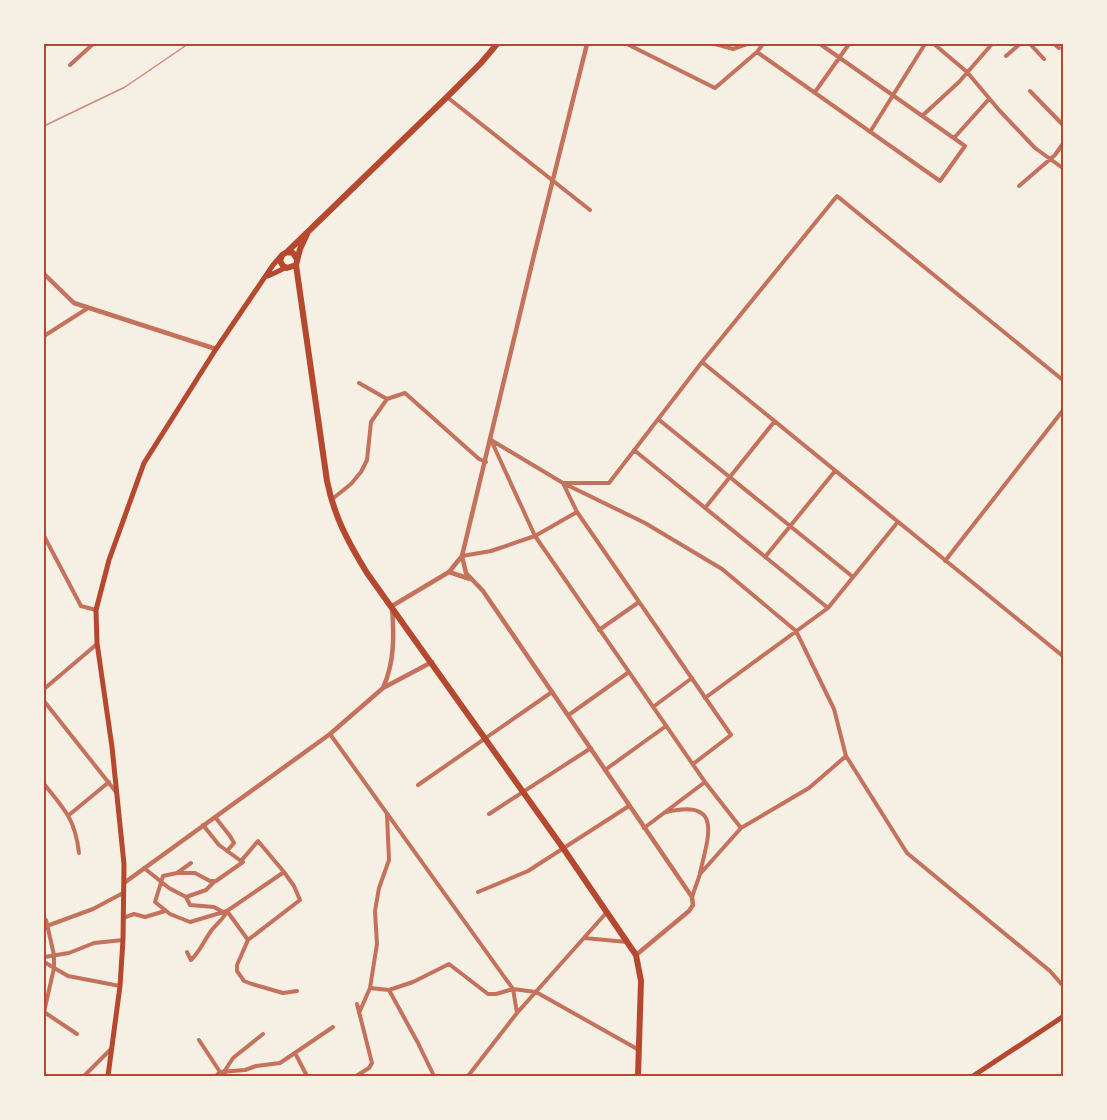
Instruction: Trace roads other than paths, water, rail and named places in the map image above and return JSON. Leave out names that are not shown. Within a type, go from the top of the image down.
[{"type":"highway","points":[[298,287],[292,273],[280,261],[284,253],[447,97],[497,44]]},
{"type":"highway","points":[[286,268],[296,262],[303,240],[311,228]]},
{"type":"highway","points":[[284,253],[293,253],[296,262],[298,287],[335,514],[367,573],[563,848],[636,956],[641,981],[638,1077]]},
{"type":"main road","points":[[108,1077],[120,986],[124,864],[97,644],[96,610],[109,560],[144,463],[216,349],[284,253]]},
{"type":"main road","points":[[262,281],[270,273],[286,268]]},
{"type":"main road","points":[[973,1077],[1064,1016]]},
{"type":"street","points":[[70,65],[93,44]]},
{"type":"street","points":[[587,44],[462,556],[463,567],[483,591],[692,897]]},
{"type":"street","points":[[627,44],[715,88],[757,52],[763,44]]},
{"type":"street","points":[[715,44],[733,50],[747,44]]},
{"type":"street","points":[[757,52],[940,181],[965,146],[820,44]]},
{"type":"street","points":[[814,92],[849,44]]},
{"type":"street","points":[[870,132],[926,44]]},
{"type":"street","points":[[934,44],[967,72],[1035,148],[1064,169]]},
{"type":"street","points":[[922,116],[992,44]]},
{"type":"street","points":[[1006,56],[1020,44]]},
{"type":"street","points":[[1030,44],[1044,59]]},
{"type":"street","points":[[1054,44],[1059,48]]},
{"type":"street","points":[[1030,92],[1064,126]]},
{"type":"street","points":[[447,97],[590,210]]},
{"type":"street","points":[[954,138],[989,99]]},
{"type":"street","points":[[1019,186],[1055,155],[1064,142]]},
{"type":"street","points":[[563,483],[609,483],[702,362],[837,196],[1064,381]]},
{"type":"street","points":[[44,274],[74,303],[216,349]]},
{"type":"street","points":[[44,336],[88,307]]},
{"type":"street","points":[[702,362],[1064,657]]},
{"type":"street","points":[[359,383],[387,399]]},
{"type":"street","points":[[331,500],[351,484],[367,460],[371,422],[387,399],[405,393],[479,459],[486,462]]},
{"type":"street","points":[[945,561],[1064,409]]},
{"type":"street","points":[[658,419],[853,577]]},
{"type":"street","points":[[705,508],[774,422]]},
{"type":"street","points":[[491,440],[563,483],[645,523],[722,569],[796,631],[834,709],[846,756],[907,853],[1050,971],[1064,987]]},
{"type":"street","points":[[491,440],[535,536],[705,782],[741,828]]},
{"type":"street","points":[[634,450],[828,608]]},
{"type":"street","points":[[765,557],[835,471]]},
{"type":"street","points":[[563,483],[577,512],[731,735],[693,764]]},
{"type":"street","points":[[383,688],[389,675],[394,637],[392,606],[449,572],[462,556],[491,551],[535,536],[577,512]]},
{"type":"street","points":[[705,698],[828,608],[897,523]]},
{"type":"street","points":[[44,536],[46,546],[81,606],[96,610]]},
{"type":"street","points":[[449,572],[472,580]]},
{"type":"street","points":[[599,630],[639,602]]},
{"type":"street","points":[[44,689],[97,644]]},
{"type":"street","points":[[124,883],[330,734],[383,688],[432,662]]},
{"type":"street","points":[[570,714],[629,672]]},
{"type":"street","points":[[389,675],[398,680]]},
{"type":"street","points":[[653,706],[692,678]]},
{"type":"street","points":[[418,785],[552,692]]},
{"type":"street","points":[[44,701],[117,793]]},
{"type":"street","points":[[605,770],[666,726]]},
{"type":"street","points":[[330,734],[513,989],[517,1013]]},
{"type":"street","points":[[489,814],[591,748]]},
{"type":"street","points":[[700,874],[741,828],[809,788],[846,756]]},
{"type":"street","points":[[69,815],[109,782]]},
{"type":"street","points":[[644,828],[705,782]]},
{"type":"street","points":[[44,784],[69,815],[76,833],[79,853]]},
{"type":"street","points":[[478,892],[528,871],[629,806]]},
{"type":"street","points":[[636,956],[689,911],[693,905],[692,897],[709,840],[710,828],[706,818],[699,812],[682,808],[666,812]]},
{"type":"street","points":[[359,1013],[370,988],[377,944],[375,911],[379,888],[389,860],[387,814]]},
{"type":"street","points":[[215,816],[234,843],[227,851]]},
{"type":"street","points":[[202,825],[227,851],[241,861]]},
{"type":"street","points":[[186,897],[206,890],[243,862],[241,861],[258,841],[294,886],[300,900],[248,940],[237,965],[237,971],[244,981],[283,993],[297,991]]},
{"type":"street","points":[[177,873],[191,863]]},
{"type":"street","points":[[144,868],[169,888],[186,897],[190,905],[214,907],[225,912],[248,940]]},
{"type":"street","points":[[215,881],[210,881],[195,873],[163,876],[155,902],[165,911],[190,922],[225,912],[284,872]]},
{"type":"street","points":[[46,927],[93,909],[123,893]]},
{"type":"street","points":[[123,919],[134,914],[145,917],[165,911]]},
{"type":"street","points":[[187,952],[191,960],[225,912]]},
{"type":"street","points":[[468,1077],[517,1013],[607,912]]},
{"type":"street","points":[[46,920],[54,955],[54,968],[44,1012],[78,1034]]},
{"type":"street","points":[[584,938],[627,942]]},
{"type":"street","points":[[44,957],[69,953],[93,943],[123,940]]},
{"type":"street","points":[[44,962],[68,976],[120,986]]},
{"type":"street","points":[[370,988],[389,990],[413,982],[449,964],[488,994],[513,989],[536,992],[640,1050]]},
{"type":"street","points":[[389,990],[434,1077]]},
{"type":"street","points":[[356,1077],[372,1064],[357,1004]]},
{"type":"street","points":[[222,1074],[280,1063],[333,1027]]},
{"type":"street","points":[[222,1074],[233,1058],[263,1034]]},
{"type":"street","points":[[199,1040],[222,1074]]},
{"type":"street","points":[[84,1077],[113,1047]]},
{"type":"street","points":[[295,1053],[307,1077]]},
{"type":"railway","points":[[44,126],[125,87],[188,44]]}]
